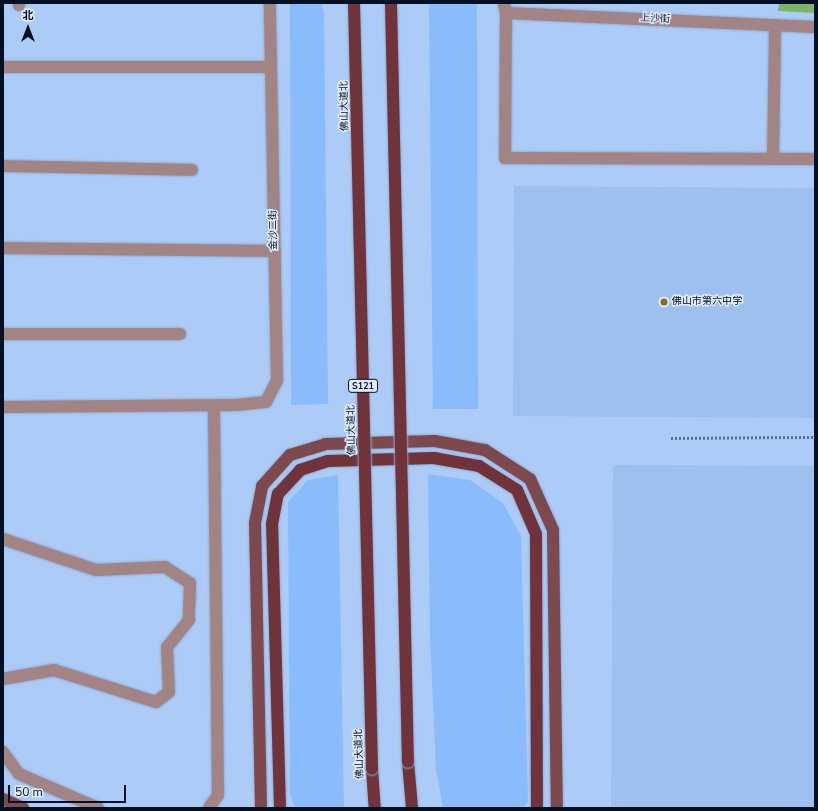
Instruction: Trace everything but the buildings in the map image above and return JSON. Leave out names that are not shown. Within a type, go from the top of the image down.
[{"type":"highway","name":"佛山大道北","points":[[354,3],[372,768],[375,808]]},
{"type":"highway","points":[[391,3],[408,762],[412,808]]},
{"type":"highway","points":[[280,808],[272,524],[278,494],[300,470],[328,461],[434,458],[479,466],[517,490],[536,534],[537,808]]},
{"type":"main road","points":[[260,808],[255,523],[262,486],[290,455],[325,444],[435,441],[485,450],[530,479],[553,530],[557,808]]},
{"type":"main road","points":[[3,799],[23,808]]},
{"type":"street","name":"金沙二街","points":[[214,406],[266,402],[277,380],[270,3]]},
{"type":"street","points":[[505,8],[505,158],[815,159]]},
{"type":"street","name":"上沙街","points":[[505,8],[815,27]]},
{"type":"street","points":[[773,159],[775,25]]},
{"type":"street","points":[[3,67],[271,67]]},
{"type":"street","points":[[3,166],[192,170]]},
{"type":"street","points":[[3,248],[274,251]]},
{"type":"street","points":[[3,334],[180,334]]},
{"type":"street","points":[[3,407],[214,406],[218,795],[209,808]]},
{"type":"street","points":[[3,539],[96,570],[165,567],[190,583],[189,620],[167,647],[169,692],[156,702],[54,670],[3,679]]},
{"type":"street","points":[[3,752],[19,774],[98,808]]},
{"type":"path","points":[[671,438],[815,437]]},
{"type":"shaded area","points":[[290,3],[322,3],[324,15],[328,404],[291,405]]},
{"type":"shaded area","points":[[429,3],[477,3],[478,409],[433,409]]},
{"type":"shaded area","name":"佛山市第六中学","points":[[514,186],[815,188],[815,418],[513,416]]},
{"type":"shaded area","points":[[613,465],[815,466],[815,808],[611,808]]},
{"type":"shaded area","points":[[428,474],[470,480],[503,503],[521,536],[528,801],[524,808],[443,808],[436,769],[430,635]]},
{"type":"shaded area","points":[[338,475],[344,808],[295,808],[290,795],[288,502],[308,480]]},
{"type":"place","name":"佛山市第六中学","points":[[664,302]]}]
